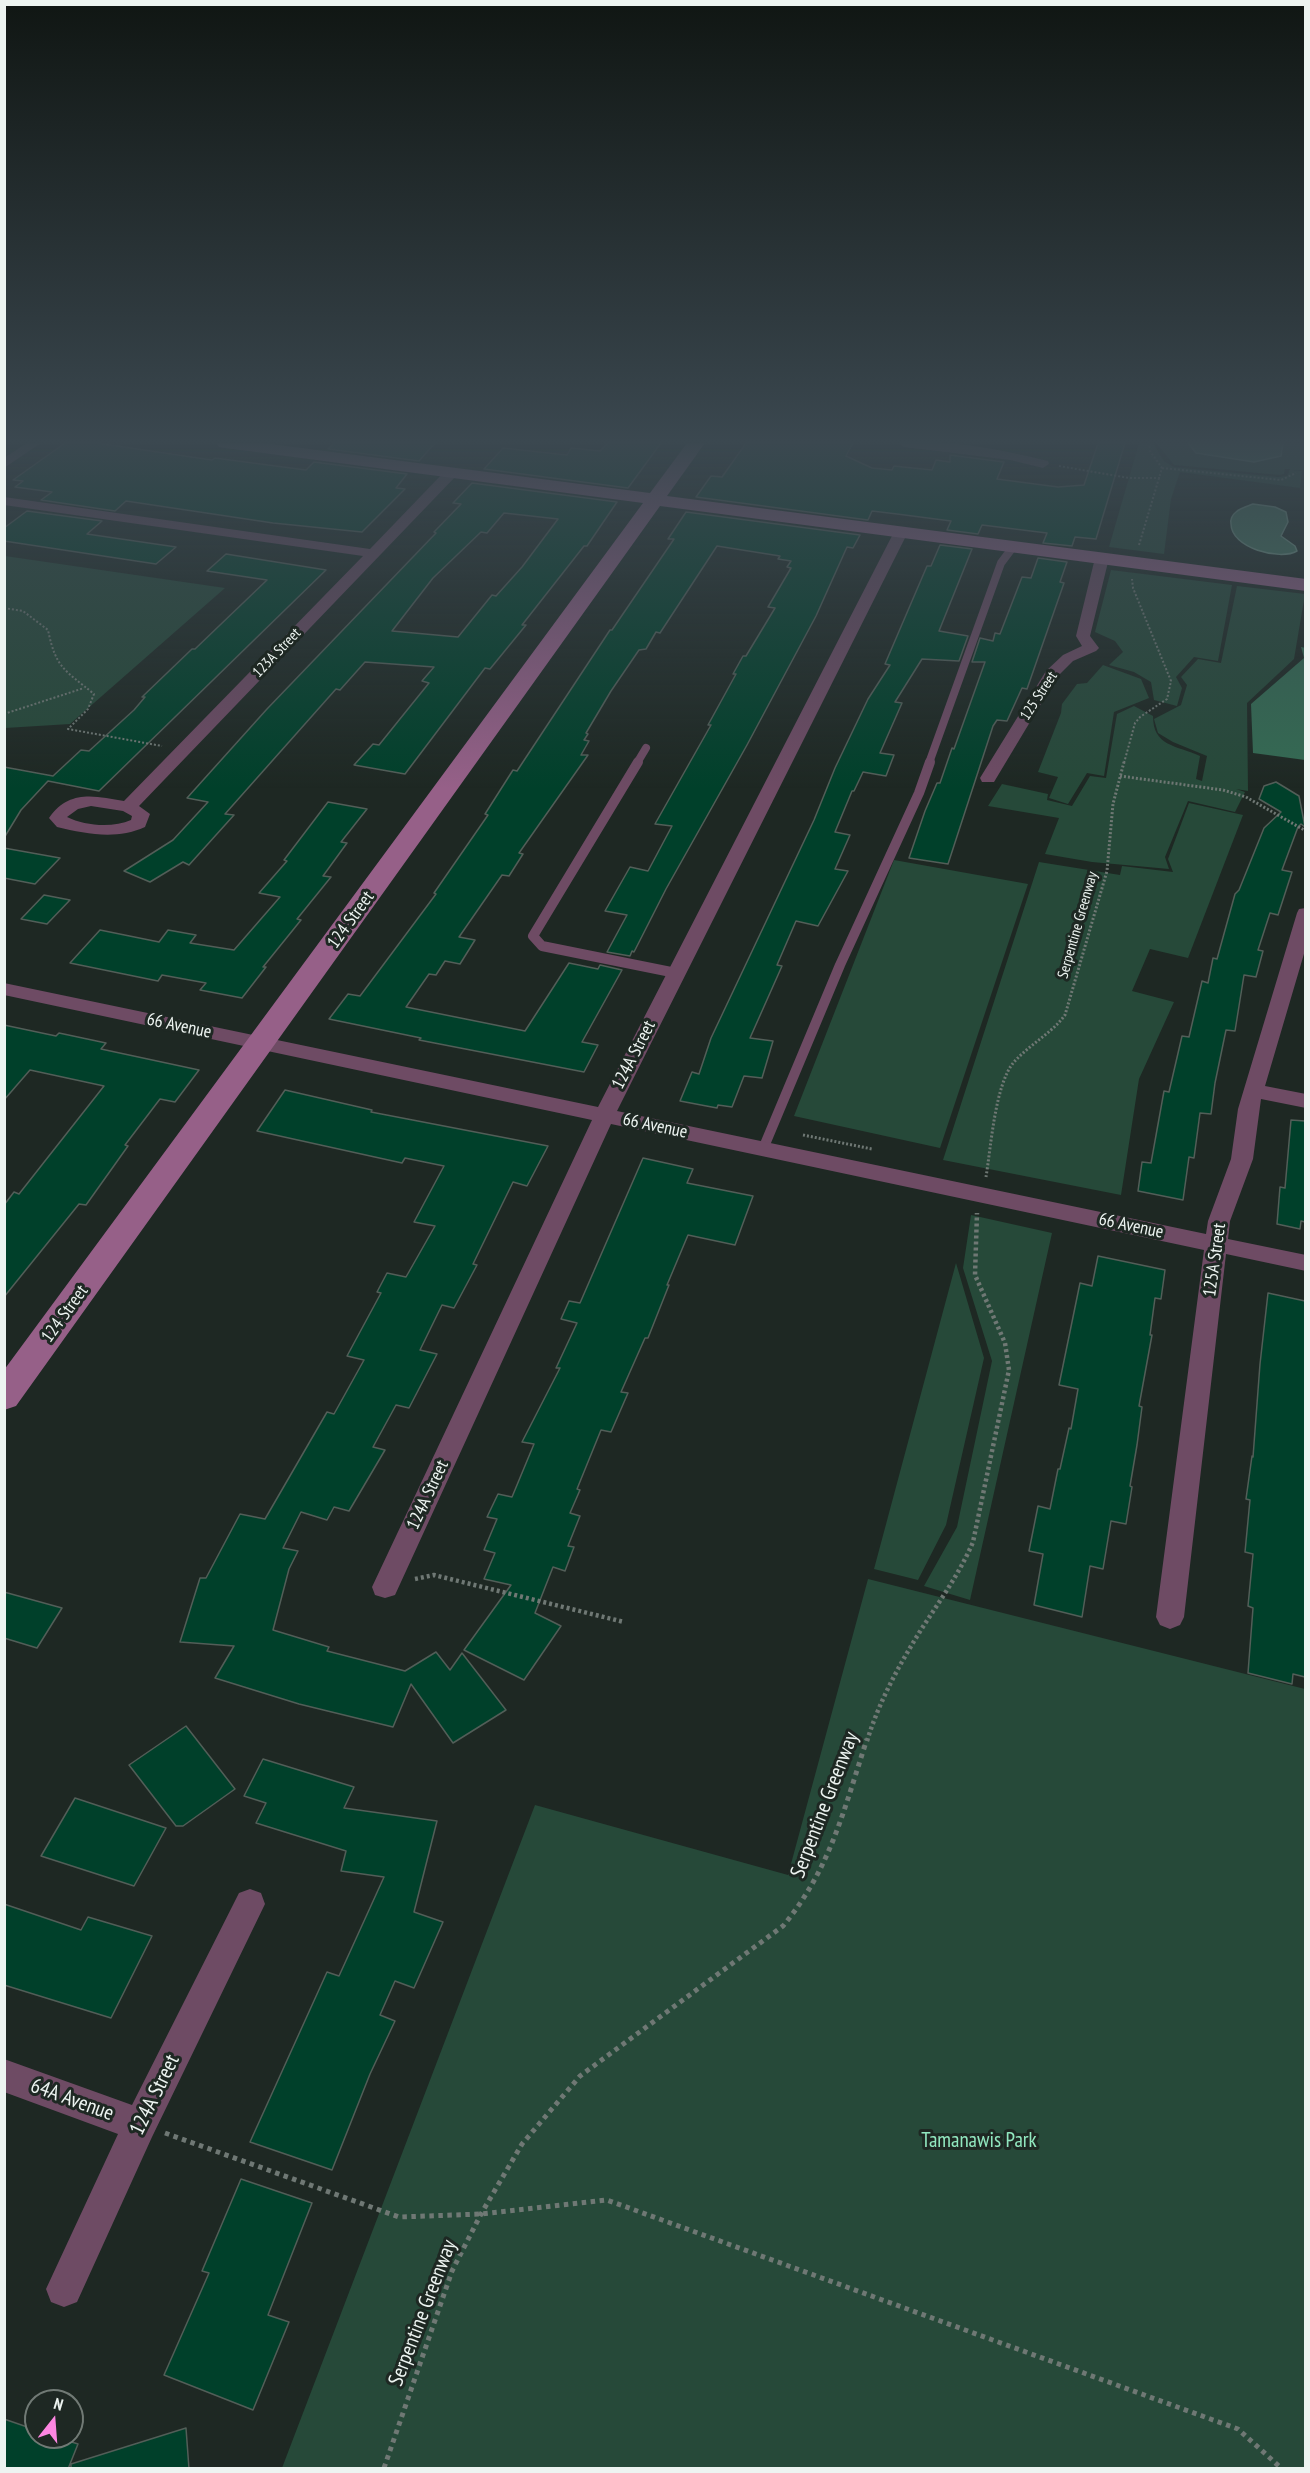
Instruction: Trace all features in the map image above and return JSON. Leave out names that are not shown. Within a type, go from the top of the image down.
[{"type":"street","name":"123A Street","points":[[128,807],[367,558]]},
{"type":"street","name":"124 Street","points":[[4,1397],[612,558]]},
{"type":"street","name":"124A Street","points":[[385,1587],[604,1116],[888,558]]},
{"type":"street","name":"125 Street","points":[[988,778],[1051,674],[1068,658],[1091,648],[1083,636],[1102,558]]},
{"type":"street","points":[[1105,558],[1305,585]]},
{"type":"street","name":"125A Street","points":[[1170,1617],[1219,1221],[1242,1159],[1248,1109],[1305,913]]},
{"type":"street","name":"66 Avenue","points":[[4,989],[1305,1263]]},
{"type":"street","points":[[1254,1091],[1305,1101]]},
{"type":"street","name":"124A Street","points":[[64,2289],[140,2125],[250,1904]]},
{"type":"street","name":"64A Avenue","points":[[4,2074],[140,2125]]},
{"type":"lane","points":[[763,1149],[840,965],[919,793],[1004,558]]},
{"type":"lane","points":[[646,748],[532,936],[542,946],[676,973]]},
{"type":"path","name":"Serpentine Greenway","points":[[984,1182],[1003,1080],[1007,1071],[1018,1056],[1057,1028],[1065,1015],[1107,871],[1113,804],[1138,719],[1165,703],[1171,689],[1171,681],[1132,588],[1133,572]]},
{"type":"path","points":[[4,608],[23,611],[48,630],[52,655],[61,667],[94,694],[93,702],[68,729],[172,747]]},
{"type":"path","points":[[4,714],[84,688]]},
{"type":"path","points":[[1120,777],[1223,790],[1256,801],[1305,831]]},
{"type":"path","name":"Serpentine Greenway","points":[[384,2469],[452,2271],[481,2214],[522,2144],[551,2107],[580,2076],[783,1926],[798,1910],[821,1873],[887,1689],[964,1563],[973,1542],[1009,1370],[1005,1343],[975,1275],[977,1208]]},
{"type":"path","points":[[385,1587],[434,1575],[624,1622]]},
{"type":"path","points":[[140,2125],[399,2217],[481,2214],[607,2200],[1238,2429],[1281,2469]]},
{"type":"green space","points":[[5,558],[22,558],[225,588],[70,724],[5,728]]},
{"type":"green space","points":[[1111,570],[1232,585],[1218,661],[1194,657],[1176,677],[1182,688],[1177,706],[1154,700],[1151,682],[1134,672],[1109,665],[1123,652],[1115,641],[1095,632]]},
{"type":"green space","points":[[1237,586],[1305,594],[1294,659],[1247,703],[1248,791],[1236,789],[1245,792],[1235,812],[1188,801],[1165,857],[1169,869],[1092,862],[1045,854],[1059,818],[988,806],[1002,784],[1048,794],[1047,800],[1072,806],[1090,776],[1106,778],[1117,714],[1134,706],[1153,716],[1154,726],[1161,739],[1200,756],[1196,779],[1202,781],[1207,756],[1158,733],[1154,719],[1181,705],[1187,685],[1181,677],[1198,659],[1221,663]]},
{"type":"green space","points":[[1103,665],[1141,679],[1149,698],[1114,712],[1104,776],[1087,773],[1068,804],[1049,798],[1058,777],[1038,772],[1061,713],[1062,704],[1077,684],[1087,683]]},
{"type":"green space","points":[[1189,803],[1243,815],[1188,958],[1150,949],[1132,991],[1174,1002],[1139,1079],[1121,1195],[943,1160],[1039,862],[1120,875],[1122,866],[1173,872],[1168,859]]},
{"type":"green space","points":[[894,860],[1028,884],[940,1148],[794,1116]]},
{"type":"green space","points":[[971,1215],[1052,1233],[970,1600],[924,1586],[957,1527],[992,1361],[963,1268]]},
{"type":"green space","points":[[956,1263],[984,1358],[946,1525],[918,1580],[874,1569]]},
{"type":"green space","name":"Tamanawis Park","points":[[868,1579],[1305,1689],[1305,2468],[282,2468],[535,1805],[788,1875]]},
{"type":"shaded area","points":[[1301,647],[1306,648],[1305,760],[1253,753],[1251,704],[1304,658]]},
{"type":"building","points":[[119,558],[163,558],[156,564]]},
{"type":"building","points":[[221,558],[254,558],[326,570],[99,791],[48,781],[21,810],[4,838],[4,767],[53,776],[81,750],[89,751],[134,710],[145,697],[142,697],[267,580],[207,571]]},
{"type":"building","points":[[412,558],[453,558],[433,578],[392,631],[458,637],[492,595],[496,596],[528,558],[574,558],[522,625],[526,625],[490,669],[485,668],[405,774],[354,765],[373,744],[379,745],[429,683],[422,681],[434,667],[365,662],[340,690],[336,689],[225,814],[234,815],[189,865],[183,862],[150,882],[124,871],[173,840],[208,802],[187,798],[267,709]]},
{"type":"building","points":[[661,558],[709,558],[660,633],[656,632],[646,649],[639,650],[611,691],[586,733],[588,734],[584,740],[589,741],[581,755],[588,755],[519,853],[523,854],[509,876],[502,875],[459,937],[475,940],[460,964],[445,961],[436,975],[429,974],[406,1007],[525,1031],[569,963],[598,969],[600,965],[622,970],[582,1042],[598,1045],[584,1072],[419,1040],[421,1038],[329,1019],[348,994],[360,996],[436,894],[434,893],[488,815],[485,814],[513,770],[517,771]]},
{"type":"building","points":[[842,558],[816,616],[666,889],[634,952],[632,951],[630,956],[607,952],[627,915],[605,911],[630,867],[648,871],[672,826],[655,824],[711,725],[708,725],[736,674],[733,674],[743,656],[746,656],[775,608],[768,607],[791,568],[787,567],[791,561],[778,559]]},
{"type":"building","points":[[934,558],[968,558],[939,631],[968,636],[959,661],[922,659],[895,702],[902,703],[880,753],[894,755],[886,776],[863,772],[852,791],[835,832],[850,835],[835,869],[848,871],[818,926],[796,921],[777,965],[782,966],[750,1038],[773,1041],[762,1078],[744,1076],[732,1107],[718,1105],[717,1108],[680,1101],[692,1072],[699,1074],[711,1038],[814,820],[835,768],[868,699],[890,665],[885,664],[927,566],[931,566]]},
{"type":"building","points":[[1038,558],[1067,562],[1060,582],[1064,583],[1027,689],[1022,688],[1007,721],[997,720],[993,726],[948,864],[909,858],[925,811],[937,783],[940,783],[952,748],[954,749],[985,662],[972,662],[980,638],[993,641],[995,633],[1000,634],[1022,577],[1031,578]]},
{"type":"building","points":[[1276,782],[1299,796],[1305,827],[1301,824],[1298,827],[1282,870],[1292,872],[1278,915],[1270,913],[1258,950],[1263,951],[1256,977],[1244,975],[1235,1031],[1226,1030],[1211,1114],[1200,1113],[1194,1158],[1189,1157],[1183,1200],[1138,1191],[1142,1162],[1151,1163],[1164,1091],[1169,1092],[1182,1036],[1189,1037],[1202,981],[1208,983],[1213,958],[1217,959],[1235,894],[1239,890],[1264,828],[1281,812],[1259,799],[1264,786]]},
{"type":"building","points":[[328,802],[367,809],[341,842],[347,843],[323,876],[331,877],[297,919],[301,920],[263,967],[266,967],[242,998],[200,990],[206,983],[162,975],[158,981],[70,963],[100,930],[159,942],[168,930],[196,935],[190,943],[234,950],[280,897],[259,893],[287,861],[284,860]]},
{"type":"building","points":[[4,848],[60,858],[35,884],[4,878]]},
{"type":"building","points":[[44,895],[70,900],[47,924],[21,919]]},
{"type":"building","points":[[4,1025],[106,1043],[101,1049],[199,1070],[175,1102],[160,1099],[125,1145],[128,1146],[86,1205],[79,1204],[4,1297],[4,1205],[14,1192],[19,1194],[104,1086],[30,1070],[4,1100]]},
{"type":"building","points":[[285,1090],[372,1110],[371,1112],[548,1146],[527,1186],[513,1182],[473,1264],[477,1265],[454,1308],[442,1305],[420,1350],[437,1354],[409,1408],[396,1405],[373,1447],[385,1450],[349,1511],[334,1507],[327,1520],[301,1512],[283,1548],[298,1551],[289,1569],[273,1630],[329,1647],[327,1651],[405,1671],[436,1652],[450,1670],[462,1653],[506,1710],[453,1743],[411,1684],[393,1727],[299,1704],[215,1678],[234,1646],[180,1642],[200,1578],[206,1578],[240,1514],[265,1519],[327,1412],[334,1414],[364,1360],[347,1356],[381,1293],[377,1292],[387,1273],[406,1277],[435,1226],[414,1222],[444,1166],[405,1158],[402,1163],[257,1131]]},
{"type":"building","points":[[1291,1120],[1305,1121],[1305,1222],[1301,1221],[1300,1229],[1277,1224],[1280,1187],[1285,1188]]},
{"type":"building","points":[[643,1158],[693,1169],[687,1183],[753,1196],[735,1245],[688,1235],[648,1338],[645,1338],[621,1392],[628,1393],[611,1432],[601,1430],[577,1489],[580,1490],[570,1513],[580,1516],[568,1546],[574,1547],[565,1571],[553,1567],[535,1613],[561,1626],[524,1680],[464,1650],[511,1585],[484,1579],[495,1553],[484,1550],[497,1519],[487,1517],[498,1494],[512,1497],[534,1444],[522,1442],[560,1368],[556,1368],[577,1323],[561,1319],[569,1301],[580,1303]]},
{"type":"building","points":[[1098,1256],[1165,1270],[1161,1299],[1155,1298],[1150,1335],[1152,1335],[1139,1406],[1142,1407],[1126,1524],[1111,1521],[1103,1569],[1090,1566],[1082,1617],[1034,1605],[1043,1554],[1029,1551],[1038,1506],[1050,1509],[1058,1469],[1060,1469],[1069,1428],[1071,1429],[1078,1389],[1059,1385],[1080,1283],[1092,1286]]},
{"type":"building","points":[[1268,1293],[1305,1301],[1305,1677],[1293,1674],[1292,1684],[1248,1673],[1253,1608],[1248,1606],[1253,1554],[1245,1552],[1250,1500],[1246,1499],[1253,1457]]},
{"type":"building","points":[[4,1592],[62,1608],[37,1648],[4,1638]]},
{"type":"building","points":[[186,1726],[235,1789],[183,1826],[176,1826],[129,1765]]},
{"type":"building","points":[[263,1759],[354,1787],[344,1808],[437,1821],[414,1912],[443,1922],[414,1988],[395,1981],[380,2015],[395,2021],[370,2074],[332,2170],[250,2142],[327,1972],[339,1976],[384,1877],[341,1871],[346,1851],[256,1823],[266,1803],[244,1796]]},
{"type":"building","points":[[75,1798],[166,1828],[134,1886],[41,1856]]},
{"type":"building","points":[[4,1904],[81,1930],[88,1917],[152,1936],[111,2018],[4,1985]]},
{"type":"building","points":[[241,2179],[312,2203],[268,2315],[289,2322],[253,2410],[164,2375],[209,2273],[202,2271]]},
{"type":"building","points":[[4,2419],[24,2426],[24,2449],[76,2449],[68,2469],[4,2469]]},
{"type":"building","points":[[186,2428],[189,2469],[71,2469],[71,2464]]}]
